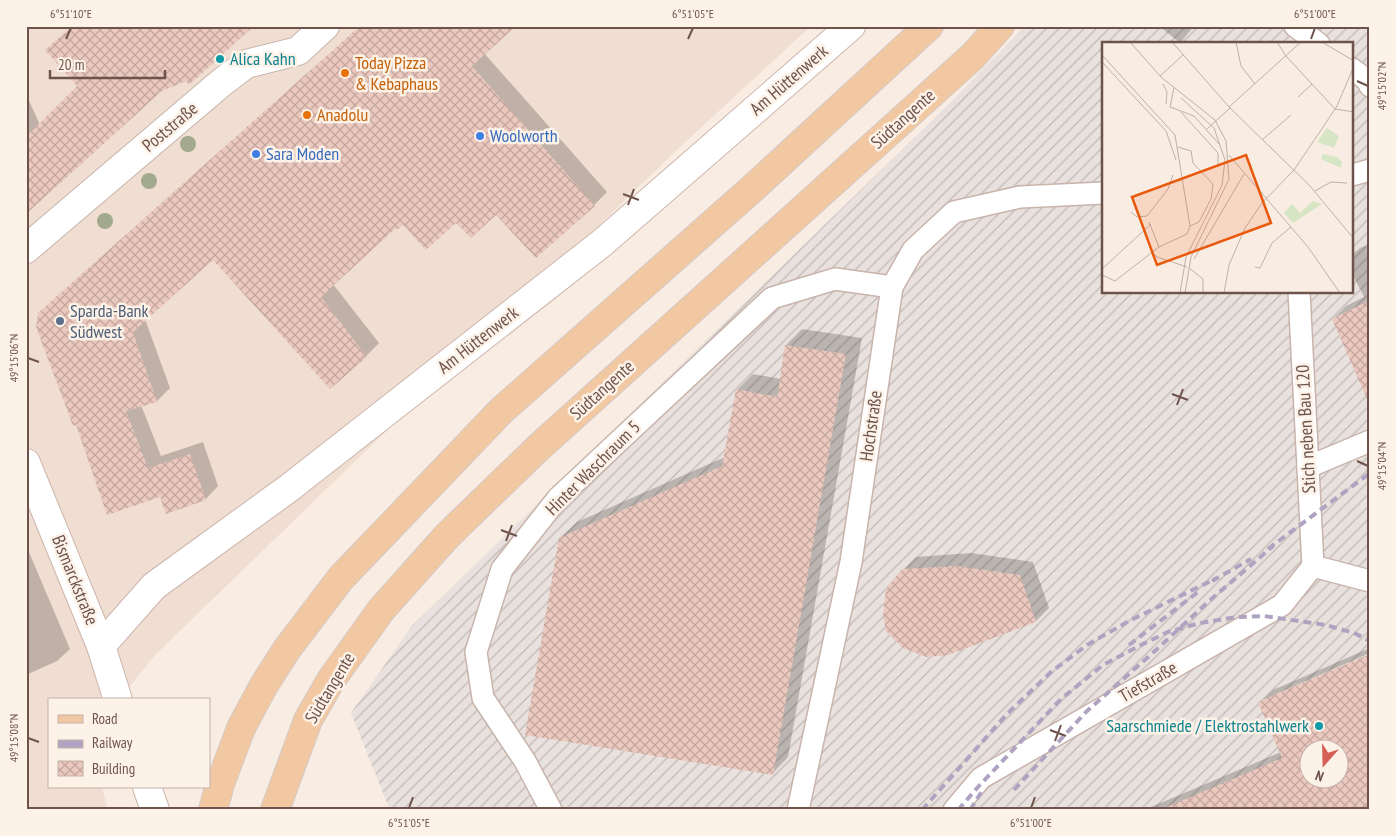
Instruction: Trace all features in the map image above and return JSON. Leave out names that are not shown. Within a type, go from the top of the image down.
[{"type":"main road","name":"Poststraße","points":[[26,249],[246,64],[298,51],[325,26]]},
{"type":"main road","name":"Am Hüttenwerk","points":[[101,646],[154,586],[289,488],[602,243],[851,26]]},
{"type":"main road","points":[[213,810],[220,784],[241,728],[264,685],[287,649],[341,578],[502,410],[752,188],[929,26]]},
{"type":"main road","name":"Südtangente","points":[[275,810],[308,720],[331,680],[381,610],[447,536],[538,448],[973,56],[1000,26]]},
{"type":"main road","name":"Bismarckstraße","points":[[26,462],[101,646],[117,698]]},
{"type":"main road","points":[[148,788],[156,810]]},
{"type":"lane","points":[[1295,26],[1315,42]]},
{"type":"lane","points":[[1354,70],[1367,80],[1370,86]]},
{"type":"lane","points":[[1354,174],[1370,170]]},
{"type":"lane","name":"Hochstraße","points":[[798,810],[851,562],[892,287],[913,250],[954,212],[1020,197],[1102,193]]},
{"type":"lane","name":"Hinter Waschraum 5","points":[[551,810],[525,761],[483,698],[476,652],[502,570],[558,498],[772,298],[835,279],[892,287]]},
{"type":"lane","name":"Stich neben Bau 120","points":[[1299,294],[1313,566]]},
{"type":"lane","points":[[1308,467],[1370,441]]},
{"type":"lane","points":[[1313,566],[1370,581]]},
{"type":"lane","name":"Tiefstraße","points":[[954,810],[981,778],[1282,604],[1313,566]]},
{"type":"shaded area","points":[[26,26],[811,26],[681,146],[155,655],[121,698],[48,698],[48,788],[102,788],[108,810],[26,810]]},
{"type":"shaded area","points":[[1025,26],[1370,26],[1370,810],[390,810],[351,713],[411,627],[950,103]]},
{"type":"building","points":[[72,26],[254,26],[189,85],[186,81],[162,91],[26,214],[26,137],[77,86],[45,50]]},
{"type":"building","points":[[360,26],[516,26],[472,66],[595,206],[536,258],[496,215],[471,238],[456,223],[426,250],[403,225],[397,230],[396,228],[321,297],[367,357],[330,389],[213,260],[133,332],[157,402],[126,411],[148,468],[190,454],[206,500],[166,514],[160,497],[107,515],[76,425],[73,426],[36,327],[38,313]]},
{"type":"building","points":[[1370,300],[1370,406],[1332,319]]},
{"type":"building","points":[[785,345],[846,354],[773,775],[525,735],[559,538],[722,466],[736,389],[777,397]]},
{"type":"building","points":[[957,566],[1020,575],[1036,622],[948,655],[926,657],[903,648],[886,631],[883,614],[886,589],[902,569]]},
{"type":"building","name":"Saarschmiede / Elektrostahlwerk","points":[[1370,654],[1370,810],[1160,810],[1282,758],[1258,702]]},
{"type":"railway","points":[[1268,549],[1370,473]]},
{"type":"railway","points":[[1014,790],[1086,712],[1273,546]]},
{"type":"railway","points":[[1212,581],[1251,559]]},
{"type":"railway","points":[[922,810],[1007,714],[1051,672],[1087,645],[1129,621],[1217,578]]},
{"type":"railway","points":[[1129,645],[1198,592]]},
{"type":"railway","points":[[958,810],[1061,699],[1103,665],[1168,632],[1200,623],[1237,617],[1264,616],[1326,625],[1354,633],[1370,641]]},
{"type":"railway","points":[[970,810],[982,791]]},
{"type":"place","name":"Alica Kahn","points":[[220,59]]},
{"type":"place","name":"Today Pizza & Kebaphaus","points":[[345,73]]},
{"type":"place","name":"Anadolu","points":[[307,115]]},
{"type":"place","name":"Woolworth","points":[[480,136]]},
{"type":"place","name":"Sara Moden","points":[[256,154]]},
{"type":"place","name":"Sparda-Bank Südwest","points":[[60,321]]},
{"type":"place","name":"Saarschmiede / Elektrostahlwerk","points":[[1319,726]]}]
